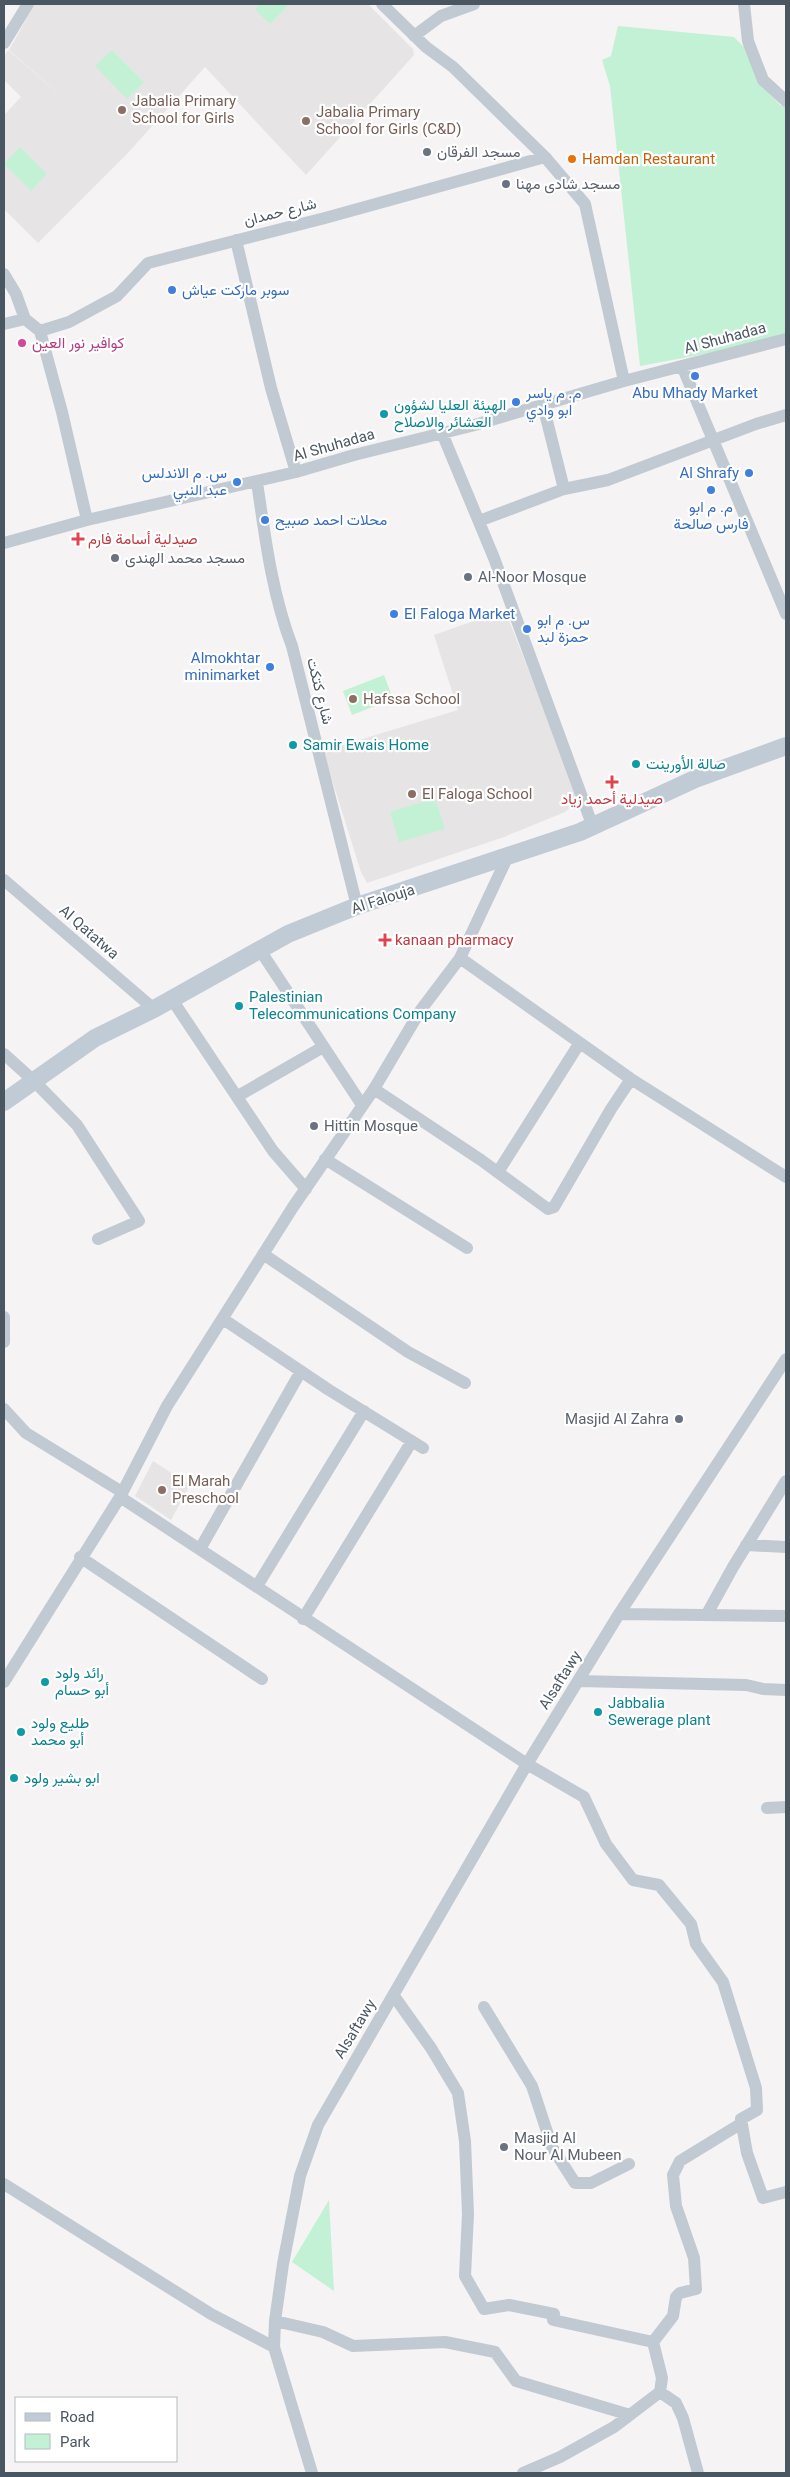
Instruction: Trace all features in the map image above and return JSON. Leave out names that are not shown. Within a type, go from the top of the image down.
[{"type":"main road","name":"Al Falouja","points":[[4,1102],[95,1038],[154,1009],[288,934],[358,906],[507,858],[592,827],[695,779],[786,746]]},
{"type":"street","points":[[4,43],[28,4]]},
{"type":"street","points":[[383,4],[414,36],[453,67],[545,157],[585,204],[624,380]]},
{"type":"street","points":[[414,36],[441,16],[474,4]]},
{"type":"street","points":[[744,4],[748,41],[763,80],[786,101]]},
{"type":"street","name":"شارع حمدان","points":[[40,331],[68,322],[118,296],[148,263],[545,157]]},
{"type":"street","points":[[236,240],[272,388],[296,472]]},
{"type":"street","points":[[4,274],[16,294],[25,319],[40,331],[62,412],[87,520]]},
{"type":"street","points":[[4,324],[25,319]]},
{"type":"street","name":"Al Shuhadaa","points":[[4,542],[87,520],[296,472],[543,405],[624,380],[786,339]]},
{"type":"street","points":[[682,366],[786,614]]},
{"type":"street","points":[[543,405],[564,489]]},
{"type":"street","points":[[479,521],[564,489],[608,480],[786,415]]},
{"type":"street","points":[[442,433],[479,521],[592,827]]},
{"type":"street","name":"شارع كتكت","points":[[256,482],[282,620],[292,646],[358,906]]},
{"type":"street","points":[[4,1682],[80,1557],[121,1494],[167,1406],[325,1159],[374,1089],[420,1011],[460,958],[507,858]]},
{"type":"street","name":"Al Qatatwa","points":[[4,880],[154,1009]]},
{"type":"street","points":[[260,950],[362,1106]]},
{"type":"street","points":[[460,958],[631,1079],[786,1177]]},
{"type":"street","points":[[171,998],[273,1151],[306,1189]]},
{"type":"street","points":[[498,1172],[579,1044]]},
{"type":"street","points":[[238,1096],[323,1047]]},
{"type":"street","points":[[4,1054],[34,1081],[77,1125],[140,1221],[98,1239]]},
{"type":"street","points":[[374,1089],[498,1172],[548,1209],[554,1207],[631,1079]]},
{"type":"street","points":[[325,1159],[467,1248]]},
{"type":"street","points":[[264,1254],[408,1352],[464,1383]]},
{"type":"street","points":[[4,1316],[4,1342]]},
{"type":"street","points":[[223,1319],[423,1448]]},
{"type":"street","name":"Alsaftawy","points":[[312,2473],[274,2347],[275,2321],[283,2264],[300,2176],[318,2125],[335,2092],[394,1996],[527,1764],[619,1614],[786,1359]]},
{"type":"street","points":[[200,1549],[301,1371]]},
{"type":"street","points":[[4,1409],[26,1434],[121,1494],[303,1619],[527,1764],[584,1797],[606,1844],[633,1880],[659,1884],[690,1924],[696,1944],[722,1982],[756,2088],[757,2110],[741,2119],[747,2153],[763,2198],[786,2192]]},
{"type":"street","points":[[257,1586],[364,1411]]},
{"type":"street","points":[[303,1619],[412,1441]]},
{"type":"street","points":[[707,1614],[746,1545],[785,1486]]},
{"type":"street","points":[[746,1545],[786,1547]]},
{"type":"street","points":[[80,1557],[262,1679]]},
{"type":"street","points":[[619,1614],[786,1616]]},
{"type":"street","points":[[578,1681],[746,1685],[786,1690]]},
{"type":"street","points":[[767,1808],[786,1807]]},
{"type":"street","points":[[394,1996],[426,2041],[458,2093],[465,2141],[468,2214],[465,2276],[484,2309],[509,2305],[554,2314],[554,2320],[653,2342]]},
{"type":"street","points":[[484,2007],[532,2086],[552,2147],[575,2183],[592,2183],[629,2164]]},
{"type":"street","points":[[653,2342],[673,2316],[676,2297],[680,2293],[696,2289],[694,2258],[676,2206],[673,2175],[680,2161],[742,2123]]},
{"type":"street","points":[[4,2184],[211,2314],[274,2347]]},
{"type":"street","points":[[275,2321],[323,2332],[353,2346],[445,2342],[494,2352],[516,2381],[630,2414]]},
{"type":"street","points":[[523,2473],[568,2453],[614,2427],[660,2392],[662,2378],[653,2342]]},
{"type":"street","points":[[660,2392],[676,2403],[683,2418],[698,2473]]},
{"type":"shaded area","points":[[35,4],[368,4],[413,49],[414,55],[306,175],[205,67],[127,154],[38,243],[4,209],[4,115],[21,97],[4,80],[4,57],[8,50],[75,108],[9,50]]},
{"type":"shaded area","points":[[505,610],[578,796],[577,801],[565,812],[504,837],[367,883],[361,872],[323,751],[458,710],[434,635]]},
{"type":"shaded area","name":"El Marah Preschool","points":[[153,1461],[190,1485],[171,1520],[135,1496]]},
{"type":"green space","points":[[260,4],[290,4],[270,24],[255,9]]},
{"type":"green space","points":[[618,26],[734,37],[749,52],[757,81],[780,105],[786,107],[786,339],[640,366],[610,86],[602,60],[611,56]]},
{"type":"green space","points":[[112,50],[144,82],[127,99],[95,66]]},
{"type":"green space","points":[[20,147],[47,174],[31,191],[4,164]]},
{"type":"green space","points":[[384,675],[393,699],[352,715],[343,691]]},
{"type":"green space","points":[[435,798],[445,829],[399,842],[390,812]]},
{"type":"green space","points":[[329,2200],[334,2291],[292,2262]]},
{"type":"place","name":"Jabalia Primary School for Girls","points":[[122,110]]},
{"type":"place","name":"Jabalia Primary School for Girls (C&D)","points":[[306,121]]},
{"type":"place","name":"مسجد الفرقان","points":[[427,152]]},
{"type":"place","name":"Hamdan Restaurant","points":[[572,159]]},
{"type":"place","name":"مسجد شادى مهنا","points":[[506,184]]},
{"type":"place","name":"سوبر ماركت عياش","points":[[172,290]]},
{"type":"place","name":"كوافير نور العين","points":[[22,343]]},
{"type":"place","name":"Abu Mhady Market","points":[[695,376]]},
{"type":"place","name":"م. م ياسر ابو وادي","points":[[516,402]]},
{"type":"place","name":"الهيئة العليا لشؤون العشائر والاصلاح","points":[[384,414]]},
{"type":"place","name":"Al Shrafy","points":[[749,473]]},
{"type":"place","name":"س. م الاندلس عبد النبي","points":[[237,482]]},
{"type":"place","name":"م. م ابو فارس صالحة","points":[[711,490]]},
{"type":"place","name":"محلات احمد صبيح","points":[[265,520]]},
{"type":"place","name":"صيدلية أسامة فارم","points":[[78,539]]},
{"type":"place","name":"مسجد محمد الهندى","points":[[115,558]]},
{"type":"place","name":"Al-Noor Mosque","points":[[468,577]]},
{"type":"place","name":"El Faloga Market","points":[[394,614]]},
{"type":"place","name":"س. م ابو حمزة لبد","points":[[527,629]]},
{"type":"place","name":"Almokhtar minimarket","points":[[270,667]]},
{"type":"place","name":"Hafssa School","points":[[353,699]]},
{"type":"place","name":"Samir Ewais Home","points":[[293,745]]},
{"type":"place","name":"صالة الأورينت","points":[[636,764]]},
{"type":"place","name":"صيدلية أحمد زياد","points":[[612,782]]},
{"type":"place","name":"El Faloga School","points":[[412,794]]},
{"type":"place","name":"kanaan pharmacy","points":[[385,940]]},
{"type":"place","name":"Palestinian Telecommunications Company","points":[[239,1006]]},
{"type":"place","name":"Hittin Mosque","points":[[314,1126]]},
{"type":"place","name":"Masjid Al Zahra","points":[[679,1419]]},
{"type":"place","name":"El Marah Preschool","points":[[162,1490]]},
{"type":"place","name":"رائد ولود أبو حسام","points":[[45,1682]]},
{"type":"place","name":"Jabbalia Sewerage plant","points":[[598,1712]]},
{"type":"place","name":"طليع ولود أبو محمد","points":[[21,1732]]},
{"type":"place","name":"ابو بشير ولود","points":[[14,1778]]},
{"type":"place","name":"Masjid Al Nour Al Mubeen","points":[[504,2147]]}]
